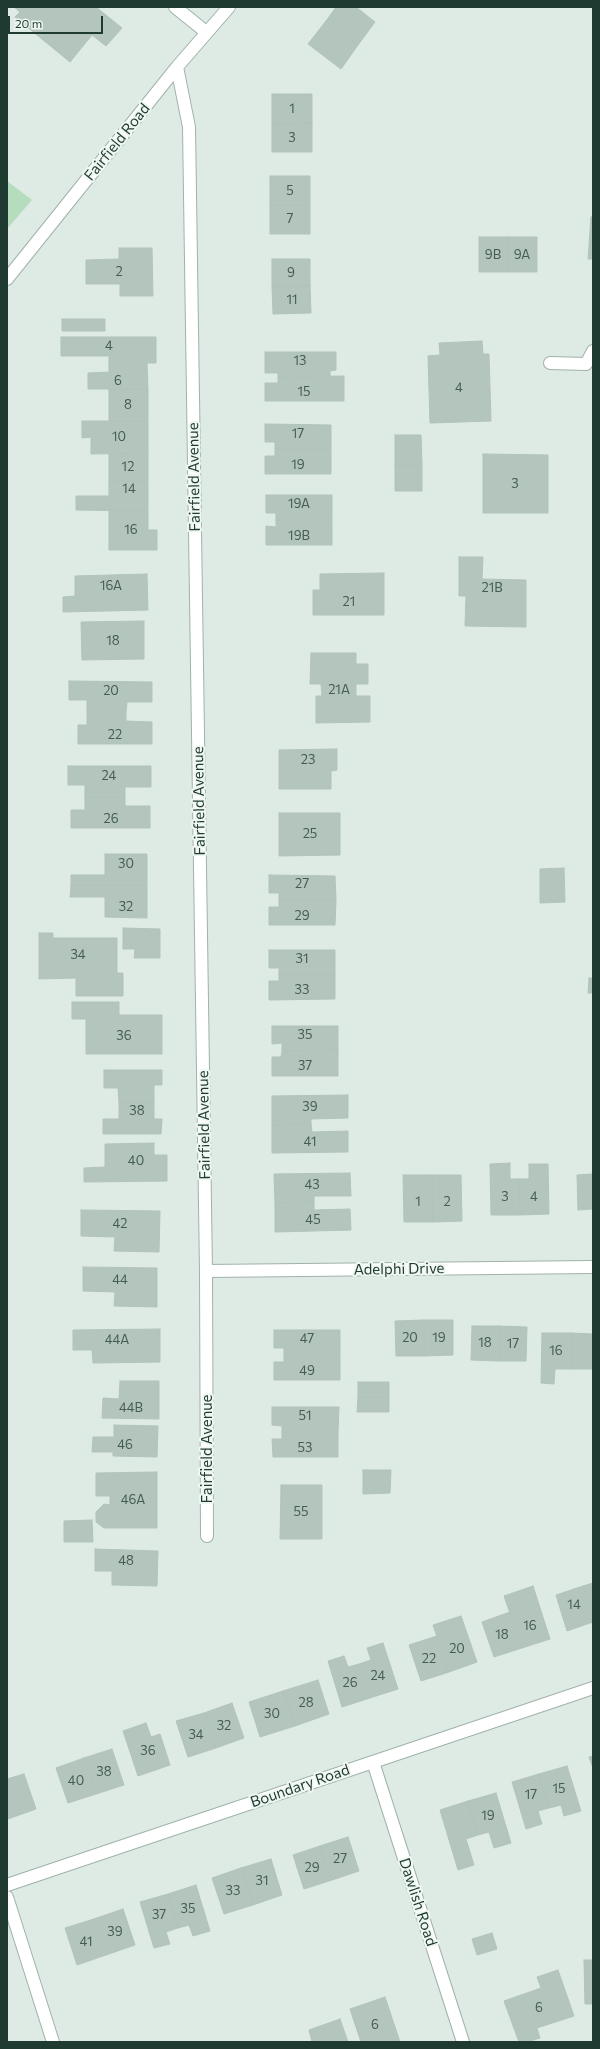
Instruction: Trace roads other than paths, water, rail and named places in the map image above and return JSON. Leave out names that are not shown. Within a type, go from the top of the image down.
[{"type":"street","points":[[175,7],[206,32]]},
{"type":"street","name":"Fairfield Road","points":[[7,279],[177,67],[229,7]]},
{"type":"street","name":"Fairfield Avenue","points":[[177,67],[189,135],[206,1271],[207,1536]]},
{"type":"street","points":[[550,363],[586,364],[593,351]]},
{"type":"street","name":"Adelphi Drive","points":[[206,1271],[593,1267]]},
{"type":"street","name":"Boundary Road","points":[[7,1885],[593,1688]]},
{"type":"street","name":"Dawlish Road","points":[[373,1762],[463,2042]]},
{"type":"street","points":[[7,1897],[53,2042]]}]
